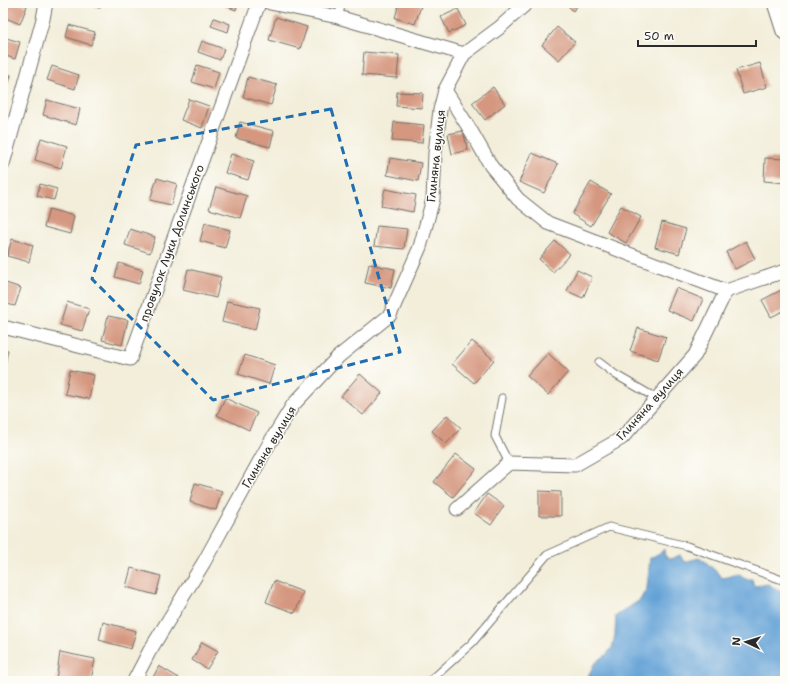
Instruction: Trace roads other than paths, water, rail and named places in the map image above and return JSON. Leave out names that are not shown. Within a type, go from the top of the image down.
[{"type":"street","points":[[3,164],[43,19],[46,3]]},
{"type":"street","name":"провулок Луки Долинського","points":[[3,327],[130,359],[259,3]]},
{"type":"street","points":[[270,3],[338,17],[464,54]]},
{"type":"street","name":"Глиняна вулиця","points":[[134,681],[149,652],[204,562],[269,444],[293,405],[338,356],[390,315],[420,247],[433,199],[434,153],[440,110],[446,90],[464,54],[499,28],[527,3]]},
{"type":"street","points":[[776,3],[785,31]]},
{"type":"street","name":"Глиняна вулиця","points":[[446,90],[491,166],[518,199],[548,222],[726,291],[695,355],[622,438],[575,465],[509,463]]},
{"type":"street","points":[[726,291],[785,271]]},
{"type":"street","points":[[457,508],[509,463]]},
{"type":"lane","points":[[338,17],[342,3]]},
{"type":"lane","points":[[599,362],[616,375],[656,398]]},
{"type":"lane","points":[[502,398],[495,436],[509,463]]},
{"type":"lane","points":[[430,681],[472,643],[548,555],[609,527],[687,546],[785,581]]},
{"type":"water","points":[[664,549],[665,556],[670,559],[680,555],[684,562],[699,558],[705,561],[723,578],[738,574],[745,579],[752,579],[754,586],[768,584],[785,594],[785,681],[586,681],[594,664],[606,655],[612,648],[615,635],[616,616],[640,600],[647,588],[650,558],[660,553]]}]
